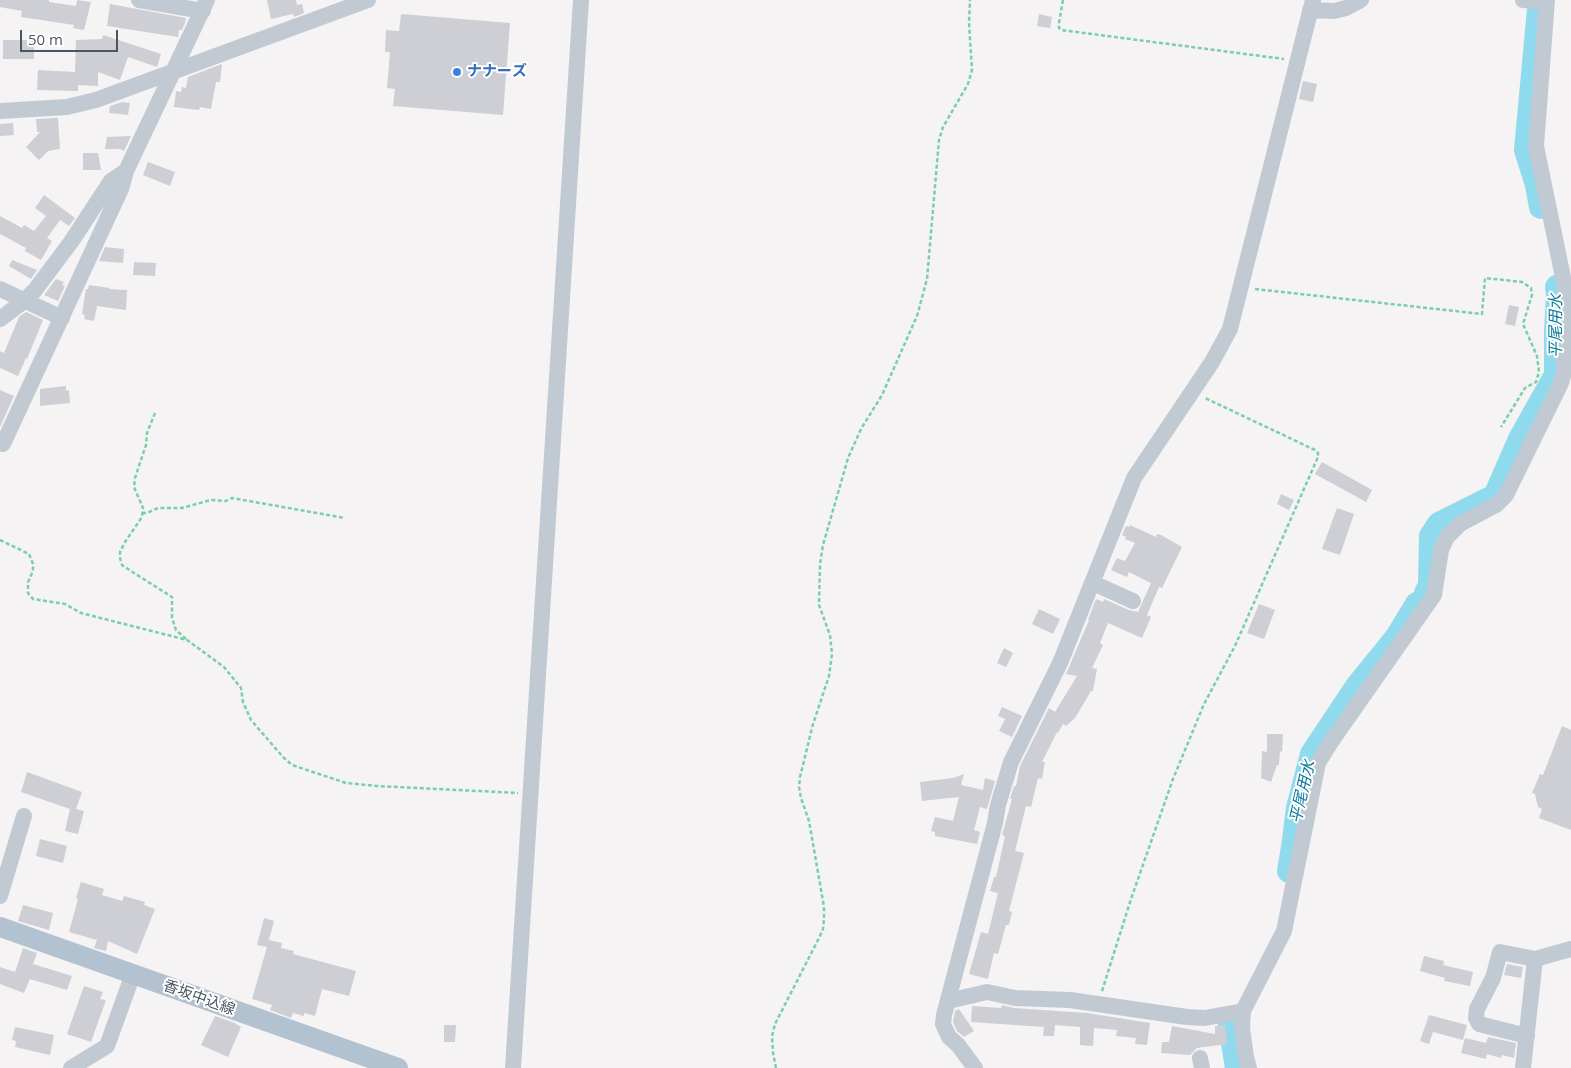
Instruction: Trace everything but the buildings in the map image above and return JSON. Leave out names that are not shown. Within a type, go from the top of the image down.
[{"type":"main road","name":"香坂中込線","points":[[0,927],[398,1068]]},
{"type":"street","points":[[0,111],[53,108],[96,100],[368,0]]},
{"type":"street","points":[[513,1068],[581,0]]},
{"type":"street","points":[[975,1068],[946,1031],[943,1024],[944,1015],[1010,762],[1060,663],[1134,478],[1223,345],[1230,329],[1296,61],[1312,5],[1334,11],[1346,8],[1361,0]]},
{"type":"street","points":[[1249,1068],[1242,1028],[1243,1011],[1284,931],[1318,763],[1434,595],[1441,550],[1447,536],[1460,524],[1496,505],[1506,495],[1561,383],[1564,372],[1565,287],[1536,146],[1547,1],[1523,0]]},
{"type":"street","points":[[3,444],[121,189],[126,171],[205,6],[147,1]]},
{"type":"street","points":[[0,320],[35,290],[71,242],[111,181],[126,171]]},
{"type":"street","points":[[0,289],[62,318]]},
{"type":"street","points":[[1093,583],[1133,601]]},
{"type":"street","points":[[0,896],[24,816]]},
{"type":"street","points":[[1527,1036],[1479,1024],[1476,1018],[1477,1009],[1493,978],[1500,952],[1535,958],[1571,949]]},
{"type":"street","points":[[1524,1068],[1535,958]]},
{"type":"street","points":[[71,1068],[107,1046],[133,974]]},
{"type":"street","points":[[948,1001],[987,992],[1015,998],[1070,1000],[1187,1017],[1206,1018],[1243,1011]]},
{"type":"path","points":[[776,1068],[772,1036],[774,1024],[819,938],[823,929],[824,918],[824,907],[809,821],[799,787],[813,724],[829,676],[832,654],[832,642],[819,599],[820,564],[823,545],[848,458],[861,429],[882,395],[917,316],[928,279],[939,140],[943,126],[968,84],[972,70],[969,23],[970,0]]},
{"type":"path","points":[[1063,0],[1059,23],[1061,30],[1296,61]]},
{"type":"path","points":[[1241,287],[1482,314],[1485,278],[1522,282],[1531,288],[1532,295],[1523,324],[1537,356],[1539,372],[1536,382],[1525,388],[1501,427]]},
{"type":"path","points":[[1098,1004],[1131,899],[1173,779],[1204,704],[1235,646],[1318,457],[1318,453],[1315,450],[1192,391]]},
{"type":"path","points":[[155,413],[147,433],[146,445],[135,478],[134,487],[143,508],[142,517],[120,552],[122,565],[172,597],[172,618],[176,630],[224,667],[241,688],[243,702],[251,720],[283,756],[292,765],[346,783],[530,793]]},
{"type":"path","points":[[142,513],[148,514],[158,508],[182,508],[210,500],[226,501],[232,498],[345,518]]},
{"type":"path","points":[[0,540],[28,554],[33,564],[33,571],[28,582],[28,593],[33,599],[65,604],[81,613],[187,640]]},
{"type":"waterway","name":"平尾用水","points":[[1539,9],[1526,150],[1537,185],[1541,207]]},
{"type":"waterway","name":"平尾用水","points":[[1426,593],[1430,585],[1431,536],[1439,524],[1495,496],[1520,439],[1556,375],[1557,287]]},
{"type":"waterway","name":"平尾用水","points":[[1289,871],[1298,808],[1312,754],[1358,685],[1397,637],[1417,604]]},
{"type":"waterway","name":"平尾用水","points":[[1230,1024],[1237,1068]]},
{"type":"place","name":"ナナーズ","points":[[457,72]]}]
